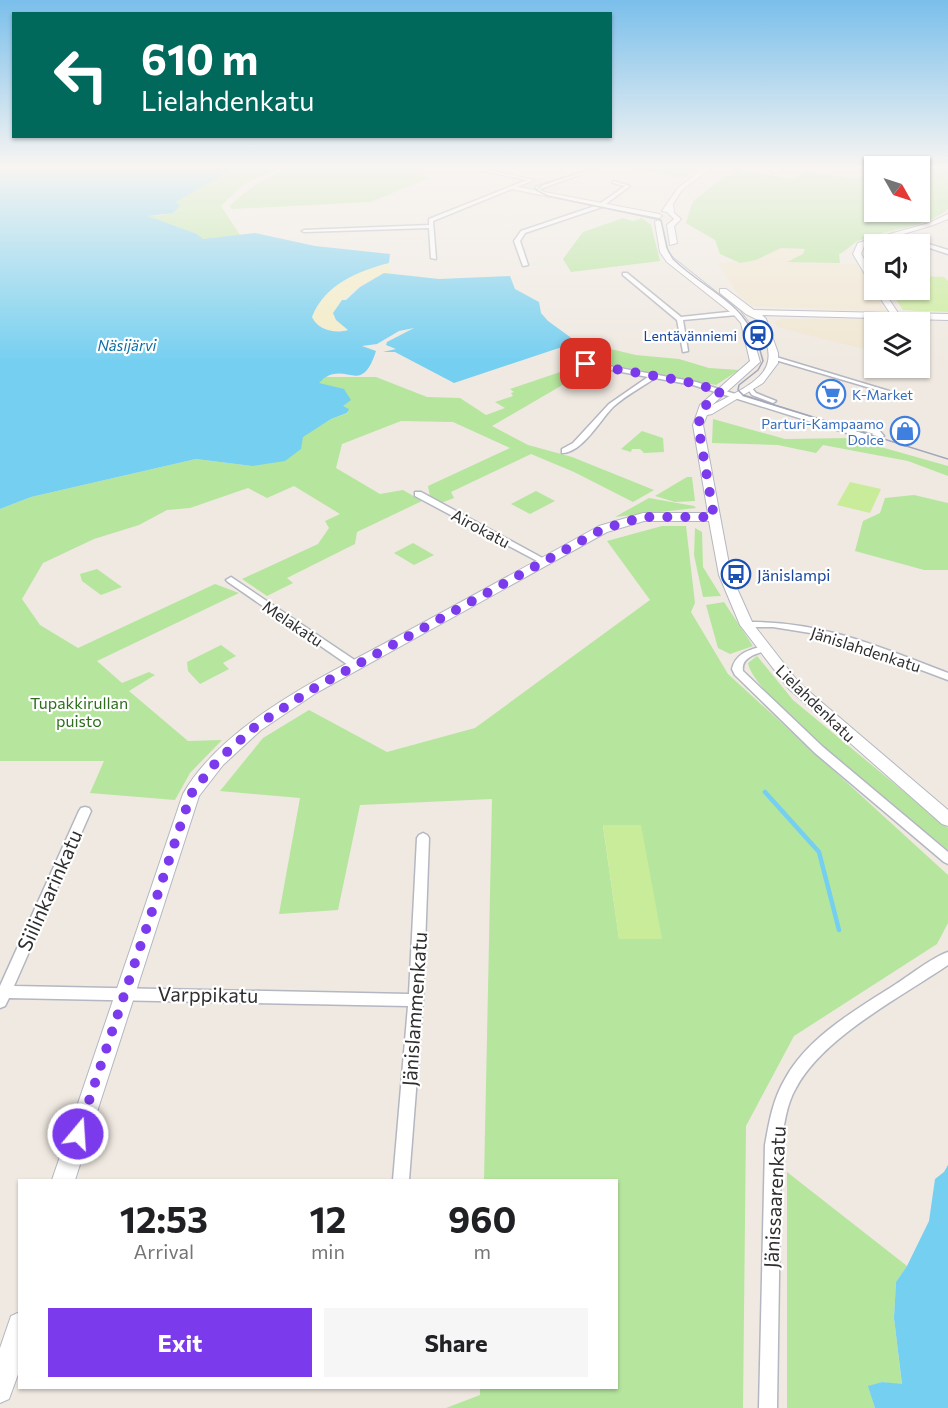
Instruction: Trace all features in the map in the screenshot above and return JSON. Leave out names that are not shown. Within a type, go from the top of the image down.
[{"type":"main road","points":[[660,232],[664,252],[670,260],[737,313],[745,323],[755,362],[750,369],[704,407],[700,416]]},
{"type":"main road","points":[[671,232],[681,259],[755,313],[764,324],[774,358],[769,372],[750,388],[700,416]]},
{"type":"main road","points":[[892,234],[901,232]]},
{"type":"main road","points":[[864,244],[858,248],[857,254],[864,266]]},
{"type":"main road","points":[[737,313],[864,314]]},
{"type":"main road","points":[[930,316],[948,317]]},
{"type":"main road","name":"Lielahdenkatu","points":[[700,416],[699,430],[725,575],[747,625],[763,649],[794,686],[948,820]]},
{"type":"main road","points":[[63,1179],[191,794],[217,761],[256,726],[355,665],[603,529],[626,520],[662,515],[714,517]]},
{"type":"main road","points":[[0,1390],[18,1332]]},
{"type":"street","points":[[432,232],[434,258]]},
{"type":"street","points":[[524,232],[517,241],[525,265]]},
{"type":"street","points":[[930,246],[948,252]]},
{"type":"street","points":[[625,274],[680,319],[685,351]]},
{"type":"street","points":[[680,319],[737,313]]},
{"type":"street","points":[[774,358],[886,391]]},
{"type":"street","points":[[586,364],[721,391],[869,437],[880,436],[876,430],[764,398],[750,388]]},
{"type":"street","points":[[565,451],[576,444],[611,405],[654,376]]},
{"type":"street","name":"Airokatu","points":[[418,495],[544,561]]},
{"type":"street","name":"Melakatu","points":[[231,580],[355,665]]},
{"type":"street","name":"Jänislahdenkatu","points":[[747,625],[782,625],[831,634],[948,677]]},
{"type":"street","points":[[763,649],[739,660],[737,669],[739,674],[836,766],[948,859]]},
{"type":"street","name":"Siilinkarinkatu","points":[[1,995],[85,811]]},
{"type":"street","name":"Jänislammenkatu","points":[[401,1179],[416,999],[423,838]]},
{"type":"street","name":"Jänissaarenkatu","points":[[768,1408],[773,1145],[779,1110],[794,1075],[821,1043],[948,958]]},
{"type":"street","name":"Varppikatu","points":[[1,995],[125,992],[416,999]]},
{"type":"shaded area","points":[[781,248],[806,249],[803,254],[789,262],[858,264],[864,274],[864,300],[879,300],[885,311],[754,306],[739,296],[718,263],[756,260]]},
{"type":"shaded area","points":[[783,319],[864,319],[864,349],[777,327],[775,321]]},
{"type":"green space","points":[[191,232],[238,232],[240,235],[203,239]]},
{"type":"green space","points":[[583,232],[653,232],[660,261],[571,272],[563,259]]},
{"type":"green space","points":[[701,232],[890,232],[864,234],[864,239],[839,254],[840,263],[787,262],[803,254],[805,249],[781,248],[756,260],[740,263],[720,254],[715,240]]},
{"type":"green space","points":[[930,276],[944,277],[948,281],[948,312],[903,310],[896,300],[930,300]]},
{"type":"green space","points":[[589,344],[636,355],[679,359],[709,368],[739,370],[716,385],[577,358],[571,353]]},
{"type":"green space","name":"Tupakkirullan puisto","points":[[578,366],[595,366],[492,426],[528,445],[572,457],[654,490],[633,502],[574,472],[531,454],[451,492],[454,498],[441,503],[430,497],[428,486],[510,448],[453,422],[401,421],[342,444],[336,468],[380,494],[403,490],[422,501],[357,532],[355,544],[287,578],[293,583],[267,596],[242,579],[318,544],[329,528],[325,521],[340,514],[294,486],[267,498],[248,488],[190,508],[167,510],[139,525],[94,539],[43,563],[22,599],[40,625],[78,648],[215,584],[239,593],[97,661],[122,683],[149,672],[155,675],[129,691],[188,741],[222,740],[190,773],[175,800],[90,793],[104,761],[0,761],[0,509],[31,497],[196,459],[252,466],[331,419],[348,413],[318,383],[325,377],[376,377],[427,397],[460,398],[486,415],[505,408],[495,402],[513,396],[511,393],[514,392],[510,389]]},
{"type":"green space","points":[[713,419],[785,439],[849,438],[948,466],[948,476],[908,461],[823,445],[816,453],[778,445],[712,443]]},
{"type":"green space","points":[[642,431],[663,438],[664,452],[644,453],[640,449],[632,449],[631,452],[621,449]]},
{"type":"green space","points":[[687,477],[692,477],[695,501],[675,502],[655,496]]},
{"type":"green space","points":[[850,482],[881,489],[870,513],[837,505]]},
{"type":"green space","points":[[536,491],[555,501],[530,514],[511,504]]},
{"type":"green space","points":[[914,495],[948,503],[948,570],[924,570],[855,551],[863,521],[880,513],[885,498]]},
{"type":"green space","points":[[649,498],[694,506],[696,508],[615,517]]},
{"type":"green space","points":[[662,526],[686,526],[695,603],[691,612],[728,674],[948,875],[948,923],[937,944],[794,1036],[746,1126],[743,1408],[446,1408],[480,1395],[480,1389],[618,1389],[618,1179],[484,1179],[492,799],[360,805],[338,910],[279,914],[300,798],[220,791],[263,738],[309,710],[387,752],[475,728],[650,600],[607,541]],"holes":[[[641,825],[619,939],[603,826]]]},
{"type":"green space","points":[[695,528],[702,532],[703,567],[721,596],[703,597],[694,555]]},
{"type":"green space","points":[[413,543],[434,555],[414,565],[394,553]]},
{"type":"green space","points":[[97,569],[122,587],[101,595],[82,581],[80,574]]},
{"type":"green space","points":[[724,602],[753,646],[730,654],[718,648],[706,605]]},
{"type":"green space","points":[[221,645],[236,656],[223,663],[229,669],[200,684],[188,671],[187,662]]},
{"type":"green space","points":[[757,656],[793,700],[948,828],[948,850],[837,759],[776,703],[757,680],[748,663]]},
{"type":"green space","points":[[603,825],[641,825],[662,939],[619,939]]},
{"type":"green space","points":[[787,1172],[907,1266],[896,1282],[894,1318],[902,1385],[882,1382],[869,1386],[875,1408],[787,1408]]},
{"type":"sand","points":[[389,263],[391,273],[383,274],[358,288],[333,313],[336,320],[348,330],[329,331],[312,320],[317,304],[338,283],[361,270]]},
{"type":"water","name":"Näsijärvi","points":[[0,232],[191,232],[203,239],[255,233],[315,246],[390,254],[389,263],[354,275],[325,296],[312,317],[318,325],[332,331],[348,330],[336,320],[333,313],[342,300],[346,300],[360,287],[384,273],[439,279],[510,276],[515,289],[539,302],[541,313],[548,321],[577,342],[454,383],[395,352],[383,352],[396,349],[386,345],[387,342],[414,328],[399,331],[377,344],[362,346],[376,351],[365,372],[354,376],[334,374],[325,377],[319,383],[344,389],[351,400],[343,406],[349,409],[347,413],[331,419],[303,437],[301,449],[285,461],[252,466],[196,459],[31,497],[0,509]]},
{"type":"water","points":[[948,1165],[948,1408],[875,1408],[868,1386],[882,1382],[902,1384],[894,1318],[896,1282],[907,1266],[929,1221],[935,1179],[944,1172]]},
{"type":"waterway","points":[[765,792],[819,852],[839,930]]},
{"type":"tram line","points":[[664,232],[667,248],[673,259],[739,312],[757,341],[763,361],[758,370],[739,385],[738,390],[743,395],[948,459]]},
{"type":"place","name":"Lentävänniemi","points":[[758,335]]},
{"type":"place","name":"K-Market","points":[[831,394]]},
{"type":"place","name":"Parturi-Kampaamo Dolce","points":[[905,431]]},
{"type":"place","name":"Jänislampi","points":[[736,574]]},
{"type":"route","points":[[78,1134],[191,794],[235,742],[311,690],[603,529],[626,520],[643,517],[675,515],[714,517],[698,425],[704,407],[721,391],[684,381],[586,364]]}]
